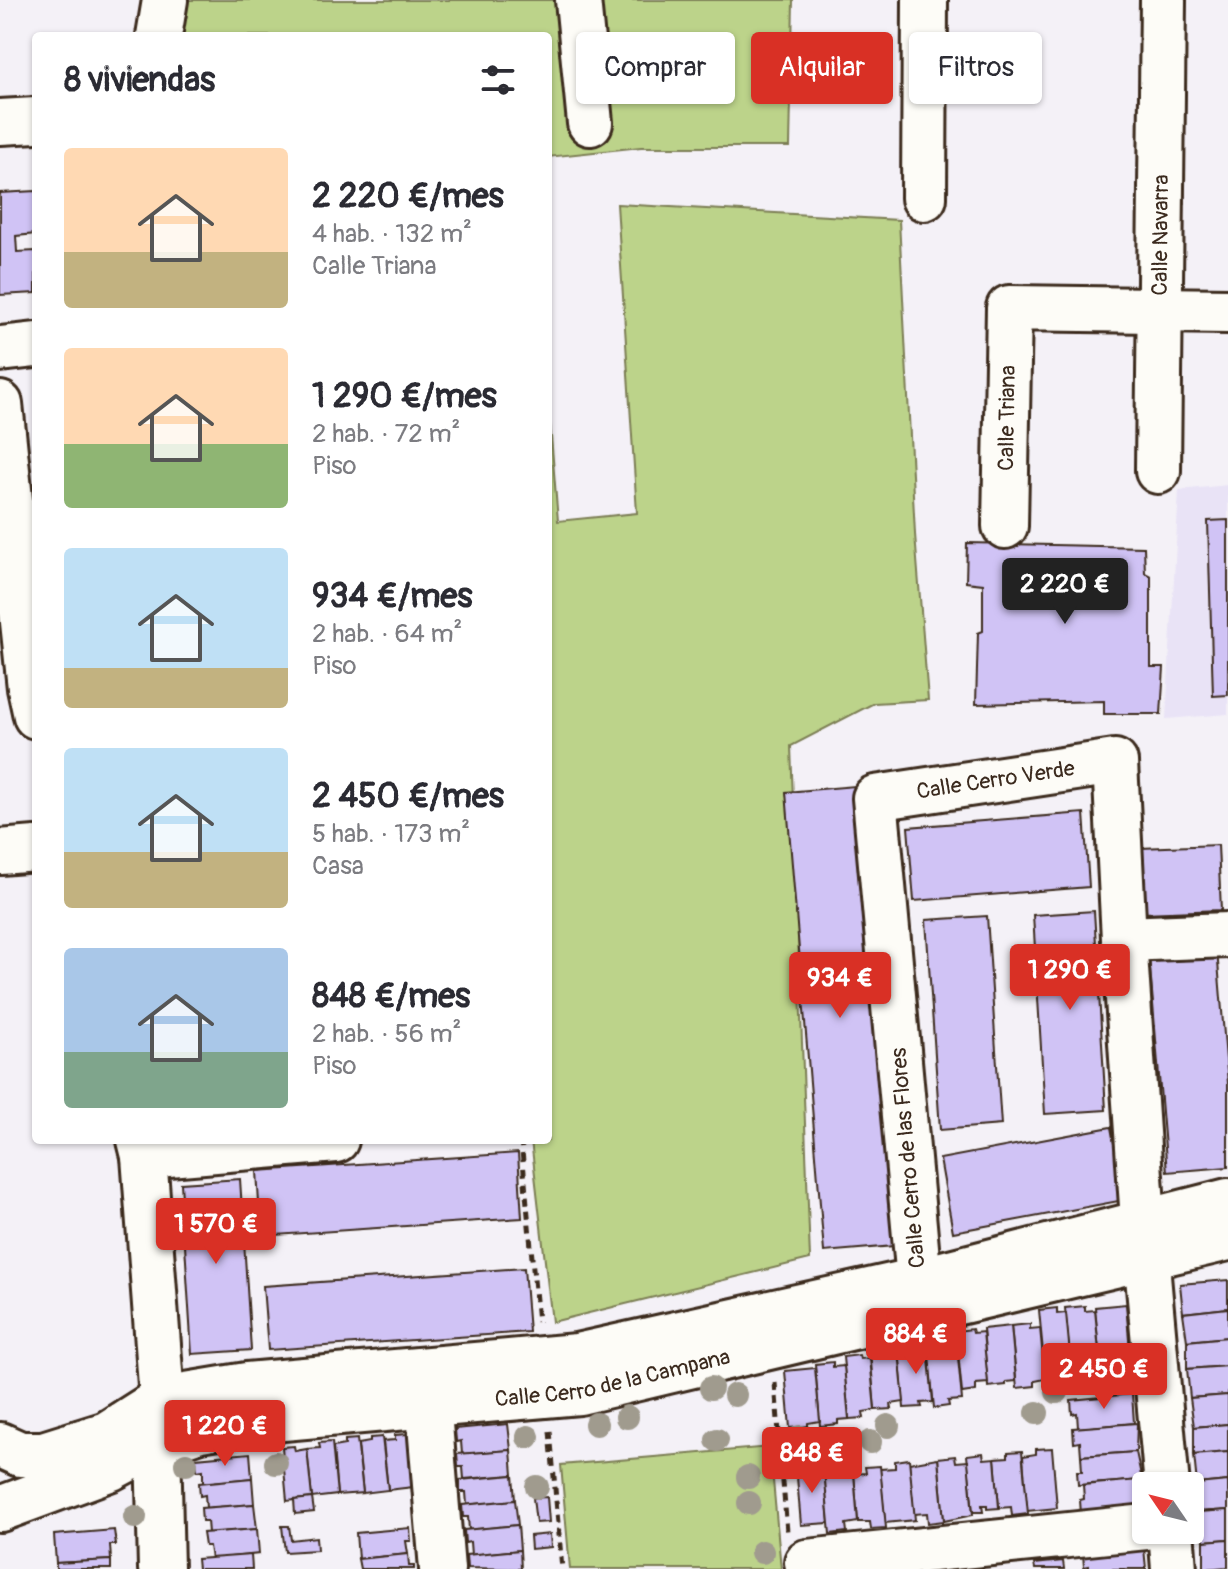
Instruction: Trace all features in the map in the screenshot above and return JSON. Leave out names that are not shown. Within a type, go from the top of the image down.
[{"type":"street","points":[[160,32],[165,0]]},
{"type":"street","points":[[578,0],[590,123]]},
{"type":"street","points":[[924,198],[925,0]]},
{"type":"street","name":"Calle Navarra","points":[[1158,471],[1163,0]]},
{"type":"street","name":"Calle Triana","points":[[1005,526],[1009,308],[1159,310]]},
{"type":"street","points":[[1159,310],[1228,311]]},
{"type":"street","points":[[0,349],[32,345]]},
{"type":"street","points":[[0,404],[32,680]]},
{"type":"street","name":"Calle Cerro Verde","points":[[875,798],[1115,762],[1124,939]]},
{"type":"street","name":"Calle Cerro de las Flores","points":[[875,798],[919,1280]]},
{"type":"street","points":[[0,852],[32,849]]},
{"type":"street","points":[[1166,1472],[1124,939],[1228,935]]},
{"type":"street","points":[[161,1569],[158,1443],[162,1399],[142,1148],[239,1144]]},
{"type":"street","name":"Calle Cerro de la Campana","points":[[544,1377],[579,1392],[772,1344],[1146,1238],[1228,1201]]},
{"type":"street","name":"Calle Cerro de la Campana","points":[[0,1474],[43,1454],[107,1434],[162,1399],[247,1385],[426,1387],[544,1377],[577,1356],[919,1280],[1146,1238],[1228,1238]]},
{"type":"street","points":[[426,1387],[442,1569]]},
{"type":"street","name":"Calle Cerro de la Campana","points":[[0,1509],[14,1501],[111,1468],[158,1443],[200,1429],[426,1387]]},
{"type":"street","name":"Calle Cerro de la Campana","points":[[0,1445],[20,1454],[43,1454]]},
{"type":"street","points":[[797,1547],[1132,1528]]},
{"type":"street","points":[[1172,1544],[1174,1569]]},
{"type":"path","points":[[521,1144],[562,1569]]},
{"type":"path","points":[[772,1344],[797,1547]]},
{"type":"shaded area","points":[[1228,485],[1228,714],[1166,719],[1179,490]]},
{"type":"green space","points":[[176,0],[793,0],[792,32],[751,32],[751,104],[791,104],[790,147],[641,147],[552,157],[552,32],[170,32]]},
{"type":"green space","points":[[617,204],[899,220],[915,534],[928,700],[874,703],[791,746],[810,1259],[552,1322],[531,1144],[552,1144],[552,448],[558,521],[637,513]]},
{"type":"green space","points":[[770,1447],[781,1569],[570,1569],[561,1465]]},
{"type":"building","points":[[32,191],[32,234],[16,236],[17,252],[32,251],[32,293],[0,295],[0,193]]},
{"type":"building","points":[[1228,520],[1228,695],[1213,696],[1208,521]]},
{"type":"building","points":[[967,543],[1144,547],[1145,573],[1151,576],[1151,667],[1164,667],[1161,714],[1104,714],[1104,701],[976,704],[978,633],[983,631],[983,584],[966,582]]},
{"type":"building","points":[[855,786],[894,1246],[824,1252],[786,792]]},
{"type":"building","points":[[1084,813],[1089,887],[914,901],[908,827]]},
{"type":"building","points":[[1218,845],[1221,910],[1143,913],[1140,848]]},
{"type":"building","points":[[1094,911],[1106,1110],[1045,1114],[1033,915]]},
{"type":"building","points":[[987,916],[1001,1125],[940,1130],[926,920]]},
{"type":"building","points":[[1217,950],[1228,1084],[1228,1167],[1167,1172],[1149,956]]},
{"type":"building","points":[[1111,1127],[1124,1200],[953,1232],[940,1159]]},
{"type":"building","points":[[518,1153],[522,1218],[261,1236],[257,1171]]},
{"type":"building","points":[[240,1179],[251,1350],[192,1354],[181,1183]]},
{"type":"building","points":[[524,1268],[529,1332],[268,1350],[263,1286]]},
{"type":"building","points":[[1228,1280],[1228,1308],[1183,1313],[1180,1284]]},
{"type":"building","points":[[1126,1304],[1131,1363],[1115,1365],[1114,1360],[1100,1362],[1095,1307]]},
{"type":"building","points":[[1085,1306],[1085,1311],[1095,1310],[1100,1362],[1090,1363],[1091,1367],[1071,1368],[1065,1308]]},
{"type":"building","points":[[1057,1308],[1057,1314],[1066,1313],[1071,1365],[1060,1366],[1060,1372],[1045,1373],[1039,1310]]},
{"type":"building","points":[[1228,1308],[1228,1337],[1187,1341],[1183,1313]]},
{"type":"building","points":[[1030,1324],[1030,1329],[1040,1328],[1045,1379],[1035,1381],[1035,1386],[1017,1388],[1011,1326]]},
{"type":"building","points":[[1011,1326],[1016,1381],[988,1387],[983,1329]]},
{"type":"building","points":[[972,1329],[973,1333],[983,1332],[988,1383],[976,1384],[976,1391],[962,1393],[956,1331]]},
{"type":"building","points":[[1228,1337],[1228,1366],[1187,1369],[1187,1341]]},
{"type":"building","points":[[943,1344],[943,1349],[957,1347],[962,1400],[948,1401],[949,1406],[934,1408],[928,1345]]},
{"type":"building","points":[[899,1347],[928,1348],[933,1402],[921,1403],[922,1407],[904,1408]]},
{"type":"building","points":[[888,1348],[888,1353],[899,1352],[904,1402],[891,1404],[892,1409],[875,1410],[870,1350]]},
{"type":"building","points":[[859,1355],[860,1359],[870,1358],[875,1410],[863,1412],[864,1418],[849,1419],[843,1357]]},
{"type":"building","points":[[833,1362],[833,1367],[844,1366],[849,1419],[820,1426],[815,1364]]},
{"type":"building","points":[[1228,1366],[1228,1395],[1190,1398],[1187,1369]]},
{"type":"building","points":[[815,1368],[820,1421],[790,1428],[785,1371]]},
{"type":"building","points":[[1132,1394],[1134,1423],[1078,1428],[1077,1413],[1072,1414],[1071,1400]]},
{"type":"building","points":[[1228,1395],[1228,1424],[1194,1427],[1190,1398]]},
{"type":"building","points":[[1137,1423],[1136,1452],[1081,1456],[1080,1442],[1074,1443],[1073,1428]]},
{"type":"building","points":[[508,1424],[511,1450],[462,1454],[461,1441],[456,1442],[455,1429]]},
{"type":"building","points":[[1228,1424],[1228,1452],[1194,1455],[1194,1427]]},
{"type":"building","points":[[408,1434],[413,1487],[388,1490],[383,1441],[395,1440],[395,1435]]},
{"type":"building","points":[[382,1437],[388,1490],[363,1493],[358,1444]]},
{"type":"building","points":[[357,1439],[363,1493],[337,1495],[333,1447],[345,1445],[345,1440]]},
{"type":"building","points":[[332,1442],[337,1495],[312,1498],[307,1449],[320,1448],[319,1443]]},
{"type":"building","points":[[294,1446],[295,1451],[307,1449],[312,1498],[287,1501],[282,1447]]},
{"type":"building","points":[[1052,1448],[1057,1508],[1027,1511],[1023,1456],[1036,1454],[1036,1449]]},
{"type":"building","points":[[511,1450],[513,1475],[464,1479],[463,1467],[458,1467],[457,1454]]},
{"type":"building","points":[[1022,1451],[1028,1514],[1012,1516],[1011,1507],[999,1508],[995,1458],[1008,1457],[1008,1452]]},
{"type":"building","points":[[1136,1452],[1140,1472],[1132,1472],[1132,1481],[1078,1485],[1077,1471],[1082,1471],[1081,1456]]},
{"type":"building","points":[[1228,1452],[1228,1481],[1204,1483],[1204,1472],[1196,1472],[1194,1455]]},
{"type":"building","points":[[250,1453],[252,1478],[203,1483],[203,1470],[197,1471],[196,1458]]},
{"type":"building","points":[[983,1453],[984,1459],[995,1458],[999,1508],[987,1509],[987,1505],[982,1505],[983,1512],[973,1512],[967,1455]]},
{"type":"building","points":[[955,1456],[956,1462],[968,1461],[973,1515],[944,1521],[938,1458]]},
{"type":"building","points":[[938,1458],[944,1521],[928,1523],[927,1513],[914,1514],[909,1463]]},
{"type":"building","points":[[909,1459],[915,1520],[885,1523],[880,1469],[895,1468],[895,1461]]},
{"type":"building","points":[[813,1464],[813,1467],[824,1466],[829,1523],[801,1525],[796,1465]]},
{"type":"building","points":[[880,1466],[886,1528],[871,1529],[870,1522],[858,1522],[854,1474],[866,1473],[865,1467]]},
{"type":"building","points":[[843,1469],[844,1475],[854,1474],[858,1522],[846,1524],[847,1532],[830,1534],[824,1470]]},
{"type":"building","points":[[513,1475],[515,1500],[467,1505],[466,1492],[460,1492],[460,1480]]},
{"type":"building","points":[[252,1478],[254,1504],[206,1508],[205,1495],[200,1496],[199,1483]]},
{"type":"building","points":[[1132,1481],[1132,1509],[1081,1514],[1083,1485]]},
{"type":"building","points":[[1228,1481],[1228,1510],[1204,1512],[1204,1483]]},
{"type":"building","points":[[547,1497],[549,1522],[536,1523],[533,1498]]},
{"type":"building","points":[[312,1498],[314,1512],[295,1514],[294,1500]]},
{"type":"building","points":[[515,1500],[518,1525],[469,1530],[468,1517],[463,1517],[462,1505]]},
{"type":"building","points":[[254,1504],[257,1529],[208,1533],[207,1521],[202,1521],[201,1508]]},
{"type":"building","points":[[1228,1510],[1228,1539],[1204,1541],[1204,1512]]},
{"type":"building","points":[[518,1525],[520,1550],[471,1555],[470,1542],[465,1543],[464,1530]]},
{"type":"building","points":[[282,1526],[289,1526],[291,1540],[316,1537],[317,1550],[285,1552]]},
{"type":"building","points":[[410,1528],[411,1541],[406,1541],[408,1554],[358,1559],[356,1533]]},
{"type":"building","points":[[257,1529],[259,1554],[211,1559],[203,1533]]},
{"type":"building","points":[[114,1530],[116,1545],[110,1545],[111,1560],[56,1563],[54,1535]]},
{"type":"building","points":[[550,1534],[551,1547],[531,1549],[530,1536]]},
{"type":"building","points":[[1228,1539],[1228,1567],[1204,1569],[1204,1541]]},
{"type":"building","points":[[1144,1548],[1146,1569],[1084,1567],[1083,1553]]},
{"type":"building","points":[[520,1550],[521,1569],[467,1568],[466,1555]]},
{"type":"building","points":[[408,1554],[409,1566],[414,1566],[414,1569],[360,1569],[358,1559]]},
{"type":"building","points":[[251,1555],[252,1569],[198,1569],[197,1559]]},
{"type":"building","points":[[111,1560],[111,1569],[56,1569],[56,1563]]},
{"type":"building","points":[[1063,1561],[1064,1569],[1035,1569],[1034,1564]]}]
